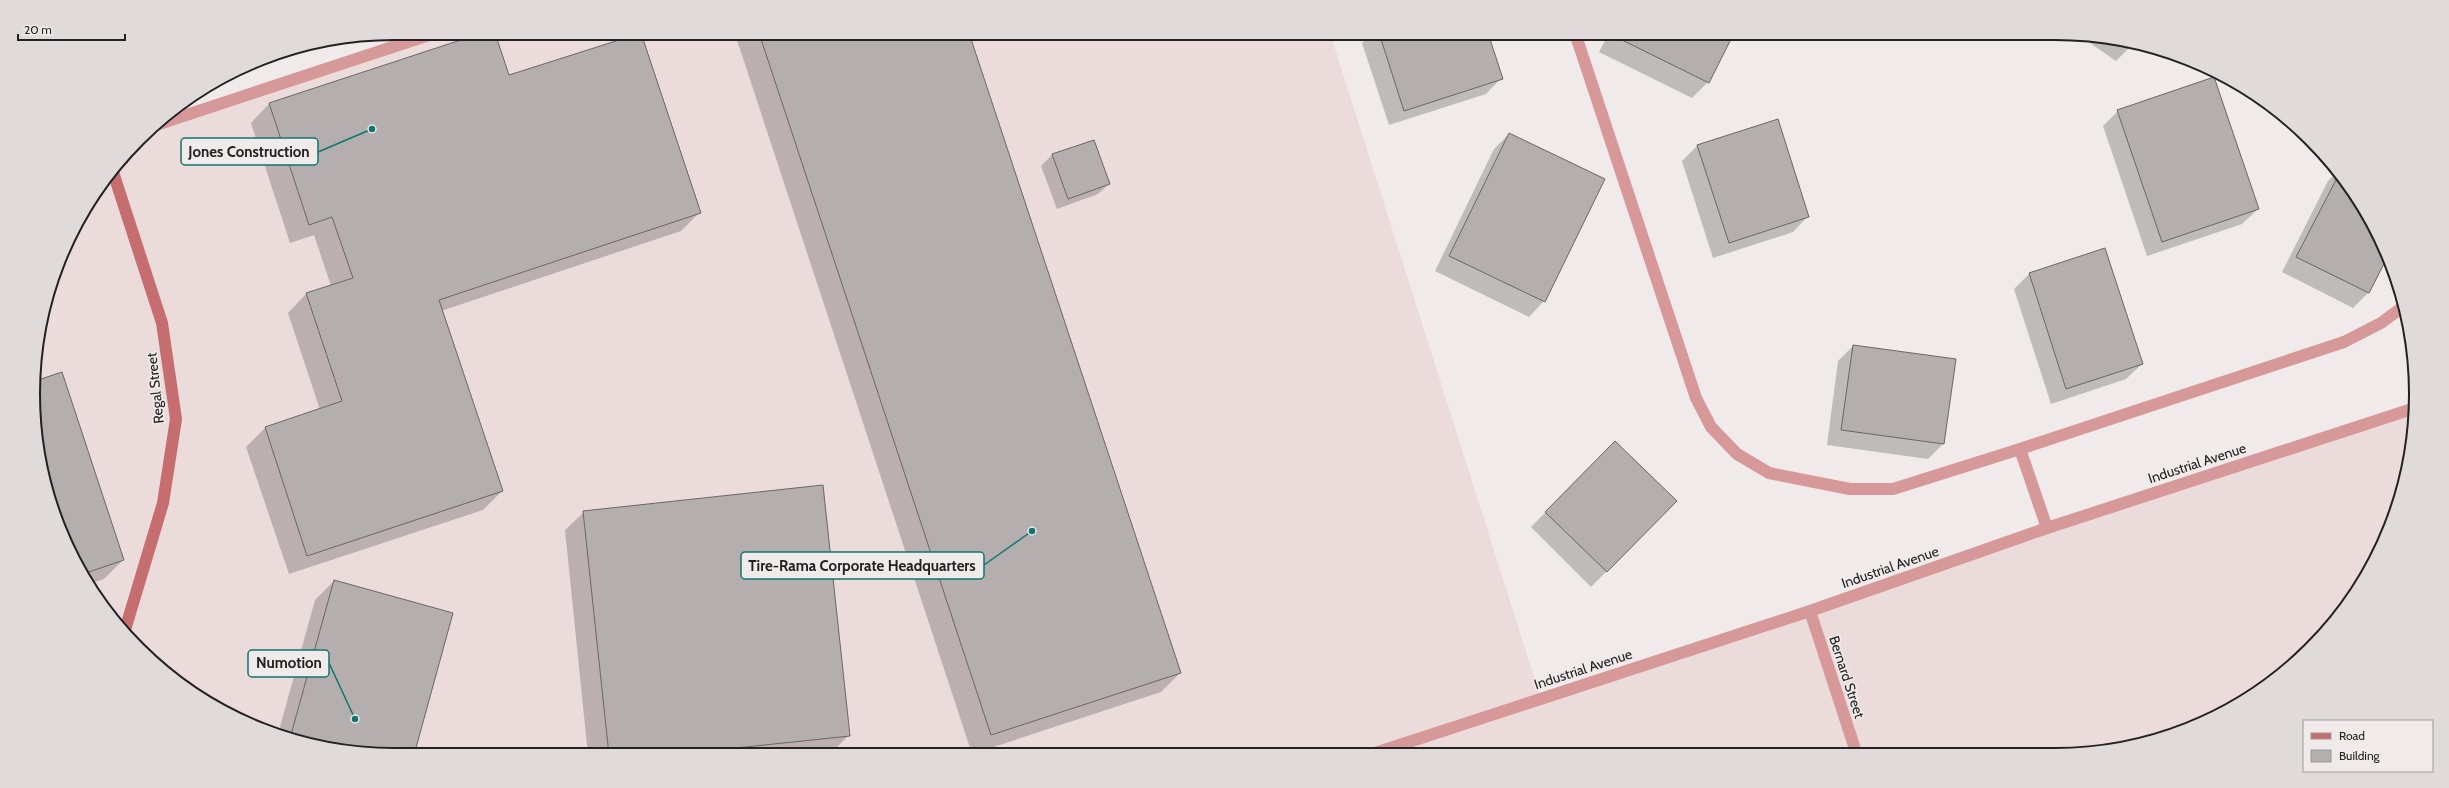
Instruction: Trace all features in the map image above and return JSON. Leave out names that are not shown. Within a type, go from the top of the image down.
[{"type":"street","points":[[169,121],[414,40]]},
{"type":"street","points":[[1577,40],[1696,398],[1711,427],[1737,454],[1769,473],[1850,489],[1893,489],[2020,449],[2344,342],[2381,323],[2399,310]]},
{"type":"street","name":"Regal Street","points":[[114,176],[162,323],[176,419],[163,503],[126,625]]},
{"type":"street","name":"Industrial Avenue","points":[[1390,748],[1810,611],[2047,528],[2408,410]]},
{"type":"street","points":[[2020,449],[2047,528]]},
{"type":"street","name":"Bernard Street","points":[[1810,611],[1855,748]]},
{"type":"shaded area","points":[[414,40],[1332,40],[1541,699],[2408,412],[2406,440],[2397,486],[2382,529],[2372,551],[2362,571],[2336,610],[2305,644],[2271,675],[2232,701],[2212,711],[2190,721],[2147,736],[2101,745],[2055,748],[394,748],[348,745],[302,736],[259,721],[217,701],[178,675],[128,627],[113,610],[100,591],[87,571],[77,551],[67,529],[52,486],[43,440],[40,394],[43,348],[52,302],[59,280],[67,259],[87,217],[113,178],[144,144],[169,121]]},
{"type":"building","points":[[461,40],[497,40],[509,75],[619,40],[643,40],[701,213],[439,300],[503,491],[307,556],[265,427],[342,401],[306,293],[353,278],[332,217],[309,225],[269,103]]},
{"type":"building","points":[[761,40],[971,40],[1181,673],[991,735]]},
{"type":"building","points":[[1381,40],[1490,40],[1503,79],[1404,111]]},
{"type":"building","points":[[1622,40],[1730,40],[1709,83]]},
{"type":"building","points":[[2213,77],[2214,78],[2259,209],[2162,242],[2117,110]]},
{"type":"building","points":[[1778,119],[1809,217],[1729,243],[1697,145]]},
{"type":"building","points":[[1509,133],[1605,179],[1545,302],[1449,256]]},
{"type":"building","points":[[1094,140],[1110,184],[1068,199],[1052,154]]},
{"type":"building","points":[[2337,179],[2362,217],[2384,264],[2369,293],[2296,257]]},
{"type":"building","points":[[2105,248],[2143,364],[2066,389],[2029,273]]},
{"type":"building","points":[[1853,345],[1956,359],[1944,444],[1841,430]]},
{"type":"building","points":[[62,372],[124,560],[88,572],[77,551],[59,508],[47,463],[41,417],[41,379]]},
{"type":"building","points":[[1615,441],[1677,501],[1607,572],[1545,512]]},
{"type":"building","points":[[823,485],[850,736],[736,748],[608,748],[583,511]]},
{"type":"building","points":[[334,580],[453,613],[416,748],[348,745],[291,733]]},
{"type":"place","name":"Jones Construction","points":[[372,129]]},
{"type":"place","name":"Tire-Rama Corporate Headquarters","points":[[1032,531]]},
{"type":"place","name":"Numotion","points":[[355,719]]}]
